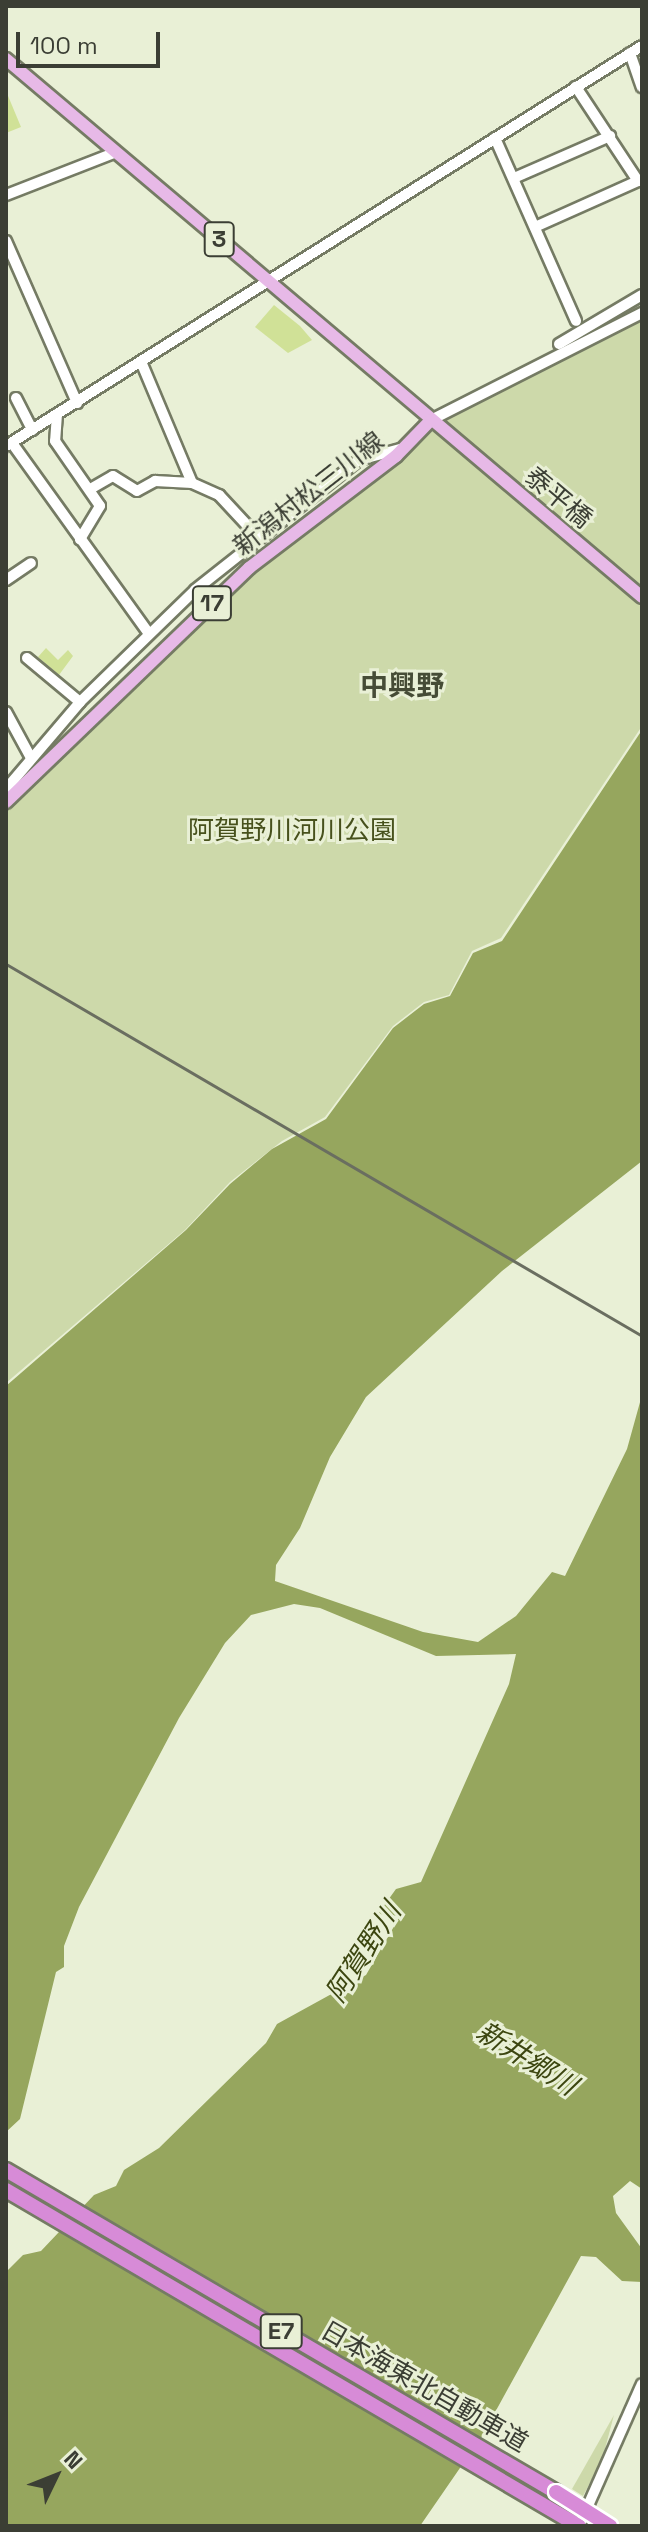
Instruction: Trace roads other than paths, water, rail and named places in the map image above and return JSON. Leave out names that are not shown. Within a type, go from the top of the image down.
[{"type":"highway","name":"日本海東北自動車道","points":[[6,2170],[610,2526]]},
{"type":"highway","name":"日本海東北自動車道","points":[[6,2190],[579,2526]]},
{"type":"main road","name":"3","points":[[6,59],[431,420]]},
{"type":"main road","name":"泰平橋","points":[[431,420],[642,597]]},
{"type":"main road","name":"新潟村松三川線","points":[[6,802],[249,568],[404,448],[431,420]]},
{"type":"street","points":[[148,632],[9,444],[271,283],[642,46]]},
{"type":"street","points":[[630,53],[642,87]]},
{"type":"street","points":[[535,227],[640,184],[576,87]]},
{"type":"street","points":[[514,178],[610,136]]},
{"type":"street","points":[[495,138],[576,321]]},
{"type":"street","points":[[6,195],[114,153]]},
{"type":"street","points":[[6,241],[77,403]]},
{"type":"street","points":[[550,355],[642,295]]},
{"type":"street","points":[[431,420],[550,355],[642,313]]},
{"type":"street","points":[[142,364],[192,483]]},
{"type":"street","points":[[16,398],[32,430]]},
{"type":"street","points":[[57,414],[55,441],[92,488],[100,506],[80,539]]},
{"type":"street","points":[[7,782],[148,632],[258,537],[359,460],[404,448]]},
{"type":"street","points":[[92,488],[113,476],[137,491],[155,481],[192,483],[219,495],[258,537]]},
{"type":"street","points":[[6,580],[31,563]]},
{"type":"street","points":[[27,658],[80,702]]},
{"type":"street","points":[[6,712],[31,758]]},
{"type":"street","points":[[579,2526],[642,2384]]},
{"type":"water","name":"新井郷川","points":[[642,730],[642,1161],[502,1271],[366,1397],[330,1457],[300,1528],[276,1565],[275,1581],[423,1632],[478,1642],[516,1616],[552,1572],[565,1576],[627,1449],[642,1395],[642,2189],[630,2181],[613,2196],[616,2213],[642,2249],[642,2282],[622,2281],[596,2257],[581,2256],[482,2436],[420,2526],[6,2526],[6,2272],[23,2255],[41,2251],[94,2195],[116,2186],[124,2170],[159,2148],[266,2043],[277,2024],[366,1975],[400,1916],[378,1914],[396,1889],[421,1882],[509,1684],[516,1654],[436,1656],[320,1608],[294,1604],[251,1615],[225,1643],[179,1718],[79,1907],[64,1946],[64,1967],[56,1972],[20,2119],[6,2132],[6,1386],[186,1230],[230,1184],[272,1149],[326,1119],[393,1028],[424,1004],[450,996],[473,953],[502,941]]},
{"type":"railway","points":[[6,964],[642,1336]]},
{"type":"district","name":"中興野","points":[[402,685]]},
{"type":"park label","name":"阿賀野川河川公園","points":[[292,831]]},
{"type":"water label","name":"阿賀野川","points":[[363,1952]]}]
